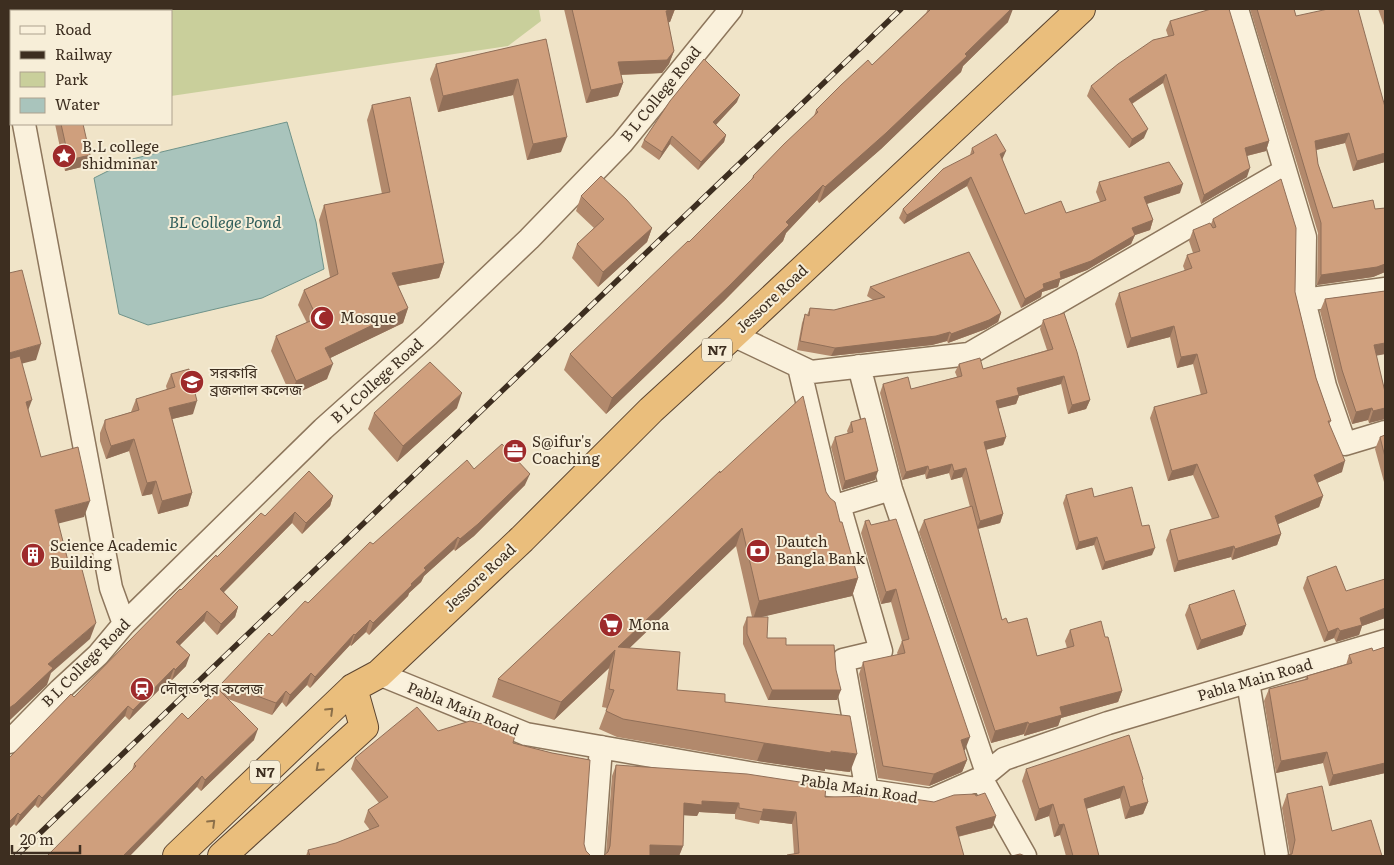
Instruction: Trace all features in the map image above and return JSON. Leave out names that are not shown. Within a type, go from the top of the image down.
[{"type":"highway","name":"Jessore Road","points":[[177,856],[353,688],[379,674],[522,539],[651,410],[1081,9]]},
{"type":"highway","name":"N7","points":[[222,856],[364,727],[353,688]]},
{"type":"street","name":"B L College Road","points":[[9,742],[60,690],[98,655],[124,624],[323,429],[428,335],[529,239],[622,143],[731,9]]},
{"type":"street","points":[[1237,9],[1284,172],[1305,237],[1304,300],[1325,386],[1345,444],[1385,432]]},
{"type":"street","points":[[24,125],[110,588],[124,624]]},
{"type":"street","points":[[733,335],[811,372],[969,354],[1284,172]]},
{"type":"street","points":[[1304,300],[1385,288]]},
{"type":"street","points":[[859,366],[891,489],[984,775],[1025,856]]},
{"type":"street","points":[[799,367],[832,507],[891,489]]},
{"type":"street","points":[[839,505],[881,651],[843,660],[867,790]]},
{"type":"street","name":"Pabla Main Road","points":[[379,674],[526,734],[755,774],[930,800],[984,775],[1004,759],[1108,723],[1385,642]]},
{"type":"street","points":[[1248,682],[1277,856]]},
{"type":"street","points":[[593,856],[600,747]]},
{"type":"green space","points":[[539,9],[541,21],[508,46],[172,96],[172,10],[34,10]]},
{"type":"water","name":"BL College Pond","points":[[287,122],[316,222],[324,269],[262,298],[148,325],[119,314],[94,178],[132,159]]},
{"type":"building","points":[[572,9],[674,9],[666,11],[674,51],[667,60],[618,62],[623,83],[591,90]]},
{"type":"building","points":[[929,9],[1011,9],[965,54],[967,56],[886,133],[825,187],[823,185],[786,222],[789,225],[730,285],[612,398],[570,354],[689,242],[784,144],[818,112],[816,110],[841,85],[868,60],[872,65]]},
{"type":"building","points":[[1211,9],[1229,9],[1269,141],[1245,148],[1250,168],[1204,195],[1166,74],[1129,99],[1148,129],[1132,139],[1091,86],[1118,64],[1153,40],[1174,35],[1170,21]]},
{"type":"building","points":[[1257,9],[1294,9],[1296,16],[1328,9],[1358,9],[1385,107],[1385,153],[1357,161],[1349,133],[1315,141],[1318,164],[1333,208],[1373,200],[1375,209],[1385,208],[1385,264],[1377,267],[1321,275],[1321,223]]},
{"type":"building","points":[[546,39],[567,137],[533,144],[518,79],[443,96],[436,64]]},
{"type":"building","points":[[704,59],[740,95],[713,122],[726,135],[701,162],[672,136],[662,152],[644,140],[670,101]]},
{"type":"building","points":[[410,97],[444,263],[392,273],[408,308],[325,348],[333,364],[296,381],[276,336],[317,318],[304,290],[338,274],[324,205],[390,192],[372,105]]},
{"type":"building","points":[[61,125],[83,125],[90,155],[69,160]]},
{"type":"building","points":[[996,134],[1006,151],[1000,154],[1025,214],[1061,201],[1066,213],[1106,200],[1099,182],[1169,162],[1183,184],[1144,197],[1153,220],[1132,228],[1135,235],[1091,261],[1060,272],[1061,278],[1043,284],[1044,288],[1025,299],[971,177],[907,215],[903,209],[943,169],[974,153],[972,148]]},
{"type":"building","points":[[601,176],[626,199],[652,228],[603,272],[577,244],[604,219],[581,196]]},
{"type":"building","points":[[1281,179],[1296,228],[1295,292],[1316,378],[1331,421],[1328,421],[1345,461],[1314,475],[1323,496],[1275,516],[1281,534],[1235,549],[1234,546],[1178,561],[1170,530],[1219,517],[1197,464],[1172,471],[1154,407],[1207,393],[1197,354],[1181,357],[1174,326],[1131,338],[1119,293],[1192,268],[1187,255],[1200,251],[1193,230],[1210,223],[1213,228],[1216,227],[1213,219]]},
{"type":"building","points":[[969,252],[1001,313],[989,320],[951,334],[950,332],[936,336],[835,348],[800,341],[805,314],[809,316],[810,308],[834,310],[885,297],[870,287]]},
{"type":"building","points":[[22,270],[41,344],[9,353],[9,273]]},
{"type":"building","points":[[1385,291],[1385,343],[1374,345],[1385,392],[1385,408],[1373,411],[1372,408],[1356,412],[1342,370],[1325,299]]},
{"type":"building","points":[[1064,313],[1090,400],[1072,405],[1064,376],[1017,388],[1019,395],[996,401],[1006,437],[984,442],[1003,514],[980,521],[966,468],[954,471],[952,464],[929,470],[928,466],[906,472],[883,384],[908,377],[911,389],[962,376],[959,364],[980,358],[983,369],[1053,349],[1043,320]]},
{"type":"building","points":[[20,356],[32,400],[26,402],[41,457],[78,447],[90,501],[55,510],[68,561],[79,558],[96,623],[48,664],[53,668],[9,708],[9,359]]},
{"type":"building","points":[[430,362],[462,393],[403,446],[374,413]]},
{"type":"building","points":[[189,369],[197,401],[169,408],[192,493],[162,501],[156,481],[147,483],[134,439],[111,446],[105,428],[105,420],[139,410],[136,399],[175,387],[171,374]]},
{"type":"building","points":[[803,396],[826,492],[835,502],[858,578],[759,601],[742,528],[618,647],[680,652],[677,690],[725,694],[725,702],[850,716],[857,754],[831,751],[831,753],[764,743],[623,719],[606,711],[614,690],[609,689],[615,650],[561,702],[498,679],[720,471],[720,473]]},
{"type":"building","points":[[865,418],[878,471],[845,481],[835,437],[853,432],[851,422]]},
{"type":"building","points":[[1385,435],[1385,457],[1380,437]]},
{"type":"building","points":[[502,444],[530,474],[478,524],[460,539],[458,537],[424,568],[426,570],[373,623],[370,620],[354,634],[315,677],[311,673],[290,695],[286,691],[276,703],[222,683],[269,633],[272,636],[305,601],[308,603],[370,542],[373,544],[467,460],[474,469]]},
{"type":"building","points":[[309,471],[333,496],[306,523],[295,512],[220,589],[238,607],[221,624],[207,611],[176,642],[190,655],[175,670],[174,668],[133,710],[128,706],[42,798],[39,795],[20,815],[18,813],[9,822],[9,758],[71,694],[74,697],[180,589],[216,555],[217,557],[261,513],[265,516]]},
{"type":"building","points":[[1132,487],[1142,526],[1149,525],[1155,548],[1105,562],[1097,537],[1079,542],[1066,495],[1092,488],[1094,497]]},
{"type":"building","points":[[972,506],[1002,620],[1006,618],[1008,623],[1027,618],[1037,656],[1074,646],[1070,630],[1101,621],[1105,637],[1108,637],[1122,691],[1060,707],[1062,715],[995,731],[924,520]]},
{"type":"building","points":[[896,519],[970,737],[961,740],[967,760],[934,774],[883,766],[863,662],[905,653],[902,641],[909,639],[896,589],[886,592],[865,521],[869,520],[871,525]]},
{"type":"building","points":[[1336,566],[1346,591],[1385,579],[1385,608],[1360,618],[1362,625],[1340,631],[1338,628],[1328,632],[1307,577]]},
{"type":"building","points":[[1234,590],[1246,625],[1201,640],[1189,605]]},
{"type":"building","points":[[747,617],[768,617],[767,638],[786,638],[786,645],[834,645],[836,670],[841,690],[772,690],[747,634]]},
{"type":"building","points":[[1385,647],[1385,763],[1333,775],[1327,752],[1281,761],[1269,689],[1308,679],[1307,676],[1352,663],[1349,655],[1372,648],[1373,651]]},
{"type":"building","points":[[218,689],[258,729],[205,780],[202,776],[123,856],[47,856],[136,766],[134,764],[182,713],[188,719]]},
{"type":"building","points":[[417,707],[438,731],[470,721],[516,731],[513,743],[590,760],[584,844],[586,851],[591,856],[310,856],[308,850],[336,843],[379,826],[368,810],[388,797],[355,758]]},
{"type":"building","points":[[1129,735],[1148,802],[1130,807],[1124,786],[1084,799],[1099,856],[1073,856],[1064,824],[1059,825],[1053,804],[1039,809],[1026,769]]},
{"type":"building","points":[[616,765],[747,774],[826,786],[825,797],[894,796],[934,802],[954,795],[975,794],[976,796],[985,793],[996,816],[956,827],[964,856],[787,856],[799,853],[796,812],[763,809],[763,812],[739,808],[739,803],[702,801],[702,805],[684,803],[683,846],[650,845],[650,856],[603,856],[608,852],[610,846]]},
{"type":"building","points":[[1322,786],[1332,831],[1371,820],[1382,856],[1284,856],[1292,854],[1295,840],[1287,794]]},
{"type":"railway","points":[[16,856],[901,9]]},
{"type":"place","name":"B.L college shidminar","points":[[64,156]]},
{"type":"place","name":"Mosque","points":[[322,318]]},
{"type":"place","name":"সরকারি ব্রজলাল কলেজ","points":[[192,382]]},
{"type":"place","name":"S@ifur's Coaching","points":[[515,451]]},
{"type":"place","name":"Dautch Bangla Bank","points":[[758,551]]},
{"type":"place","name":"Science Academic Building","points":[[33,555]]},
{"type":"place","name":"Mona","points":[[611,625]]},
{"type":"place","name":"দৌলতপুর কলেজ","points":[[142,689]]}]
